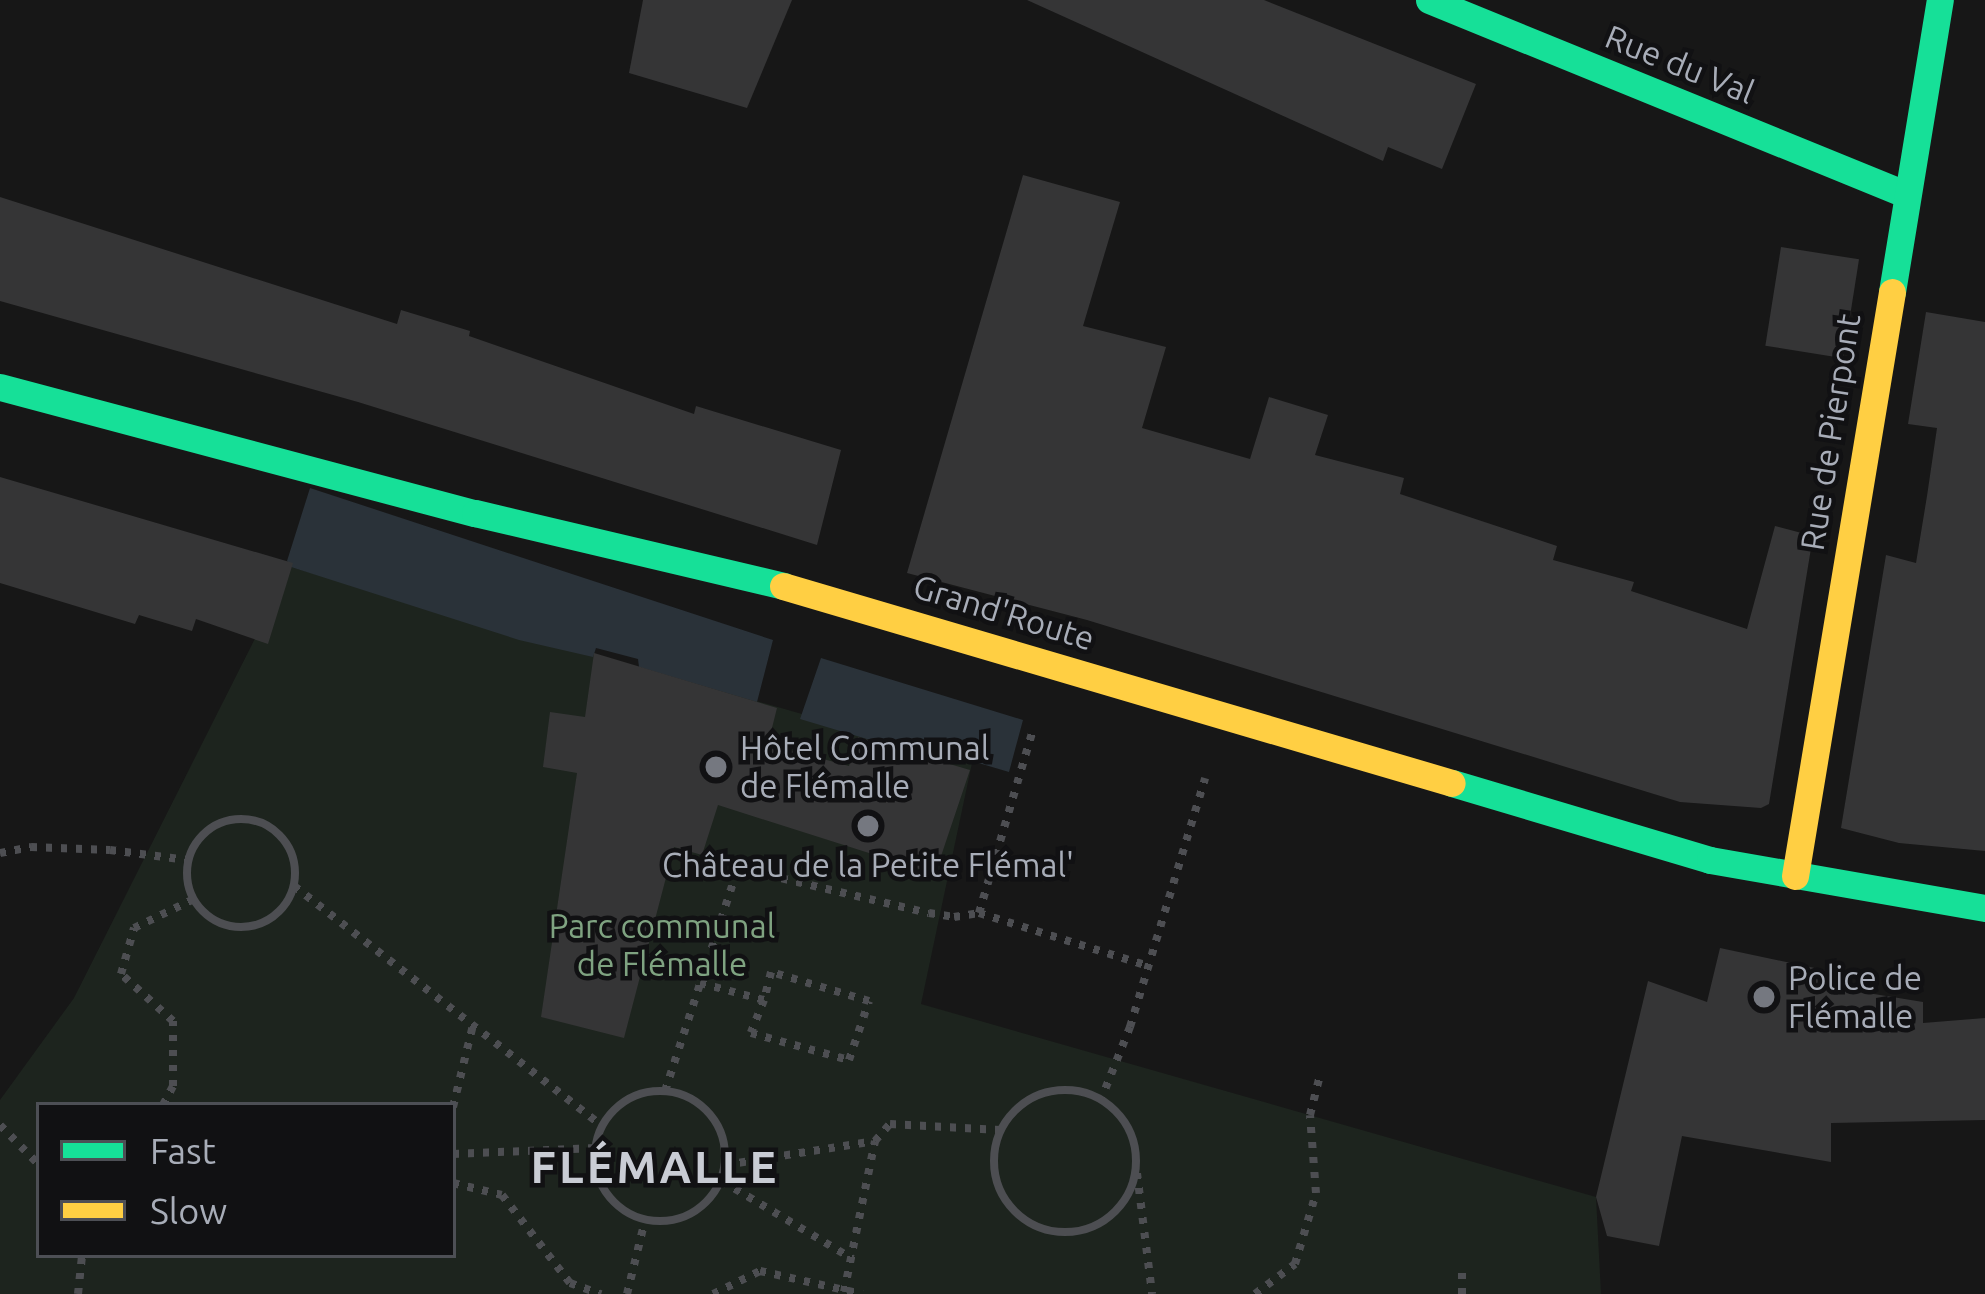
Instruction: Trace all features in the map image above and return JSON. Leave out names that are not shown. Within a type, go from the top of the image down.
[{"type":"street","name":"Rue du Val","points":[[1429,0],[1904,194]]},
{"type":"street","name":"Rue de Pierpont","points":[[1795,876],[1904,194],[1940,0]]},
{"type":"street","name":"Grand'Route","points":[[0,387],[475,513],[820,595],[1670,850],[1985,908]]},
{"type":"path","points":[[980,913],[1052,664]]},
{"type":"path","points":[[1100,1102],[1148,966],[1224,716]]},
{"type":"path","points":[[230,819],[252,819],[287,844],[295,864],[294,886],[285,906],[248,928],[225,926],[193,899],[187,860],[196,840],[211,827],[230,819]]},
{"type":"path","points":[[0,853],[71,848],[187,860]]},
{"type":"path","points":[[665,1090],[738,868],[928,913],[980,913],[1148,966]]},
{"type":"path","points":[[294,886],[602,1126]]},
{"type":"path","points":[[165,1102],[173,1086],[173,1021],[121,974],[134,928],[193,899]]},
{"type":"path","points":[[771,972],[869,1001],[849,1060],[751,1033],[764,1000],[771,972]]},
{"type":"path","points":[[700,983],[764,1000]]},
{"type":"path","points":[[454,1102],[473,1025]]},
{"type":"path","points":[[1255,1294],[1294,1264],[1316,1193],[1310,1115],[1320,1075]]},
{"type":"path","points":[[665,1090],[691,1098],[711,1114],[723,1138],[725,1166],[722,1180],[698,1210],[672,1220],[645,1220],[607,1193],[597,1172],[596,1148],[602,1126],[616,1108],[639,1094],[665,1090]]},
{"type":"path","points":[[1136,1166],[1129,1195],[1108,1218],[1080,1231],[1049,1231],[1007,1203],[994,1155],[1000,1130],[1018,1108],[1041,1094],[1068,1090],[1117,1112],[1133,1135],[1152,1294]]},
{"type":"path","points":[[844,1292],[875,1141],[890,1124],[1000,1130]]},
{"type":"path","points":[[0,1125],[36,1162]]},
{"type":"path","points":[[725,1166],[875,1141]]},
{"type":"path","points":[[456,1154],[596,1148]]},
{"type":"path","points":[[722,1180],[853,1259]]},
{"type":"path","points":[[456,1184],[502,1196],[570,1283],[601,1294]]},
{"type":"path","points":[[627,1294],[645,1220]]},
{"type":"path","points":[[78,1294],[82,1258]]},
{"type":"path","points":[[1462,1269],[1462,1294]]},
{"type":"path","points":[[713,1294],[760,1271],[862,1294]]},
{"type":"green space","name":"Parc communal de Flémalle","points":[[291,567],[972,763],[921,1004],[1596,1197],[1601,1294],[0,1294],[0,1100],[74,998]]},
{"type":"shaded area","points":[[310,488],[773,640],[757,702],[639,667],[638,659],[596,648],[593,657],[519,640],[291,567],[287,561]]},
{"type":"shaded area","points":[[821,658],[1023,720],[1009,772],[931,749],[927,757],[800,719]]},
{"type":"building","points":[[643,0],[792,0],[747,108],[629,73]]},
{"type":"building","points":[[1027,0],[1264,0],[1476,84],[1442,169],[1388,147],[1383,161]]},
{"type":"building","points":[[1023,175],[1120,202],[1083,326],[1166,347],[1142,428],[1250,459],[1269,397],[1328,415],[1315,455],[1404,478],[1400,494],[1557,546],[1553,560],[1634,582],[1631,591],[1747,629],[1775,526],[1813,536],[1769,804],[1761,808],[1680,802],[1087,620],[907,573]]},
{"type":"building","points":[[0,197],[397,324],[401,310],[470,331],[469,336],[694,414],[696,406],[841,450],[817,545],[358,402],[0,301]]},
{"type":"building","points":[[1781,247],[1859,259],[1843,358],[1765,346]]},
{"type":"building","points":[[1926,312],[1985,322],[1985,851],[1899,843],[1841,828],[1886,555],[1916,563],[1937,428],[1908,424]]},
{"type":"building","points":[[0,477],[293,563],[268,644],[196,619],[192,631],[139,615],[135,624],[0,583]]},
{"type":"building","name":"Château de la Petite Flémal'","points":[[594,653],[777,708],[768,744],[849,766],[858,737],[970,770],[935,874],[718,805],[702,855],[674,847],[624,1038],[541,1017],[577,773],[543,767],[550,712],[585,717]]},
{"type":"building","points":[[1720,948],[1829,971],[1825,986],[1923,1002],[1923,1023],[1985,1018],[1985,1120],[1831,1123],[1831,1162],[1682,1136],[1659,1246],[1607,1236],[1596,1197],[1648,981],[1707,1002]]},
{"type":"traffic: fast","points":[[1429,0],[1905,194]]},
{"type":"traffic: fast","points":[[1892,292],[1940,0]]},
{"type":"traffic: fast","points":[[0,387],[475,513],[783,586]]},
{"type":"traffic: fast","points":[[1452,783],[1710,860],[1985,908]]},
{"type":"traffic: slow","points":[[1795,876],[1892,292]]},
{"type":"traffic: slow","points":[[783,586],[1452,783]]},
{"type":"place","name":"Hôtel Communal de Flémalle","points":[[716,767]]},
{"type":"place","name":"Château de la Petite Flémal'","points":[[868,826]]},
{"type":"place","name":"Police de Flémalle","points":[[1764,997]]},
{"type":"district","name":"FLÉMALLE","points":[[655,1167]]}]
